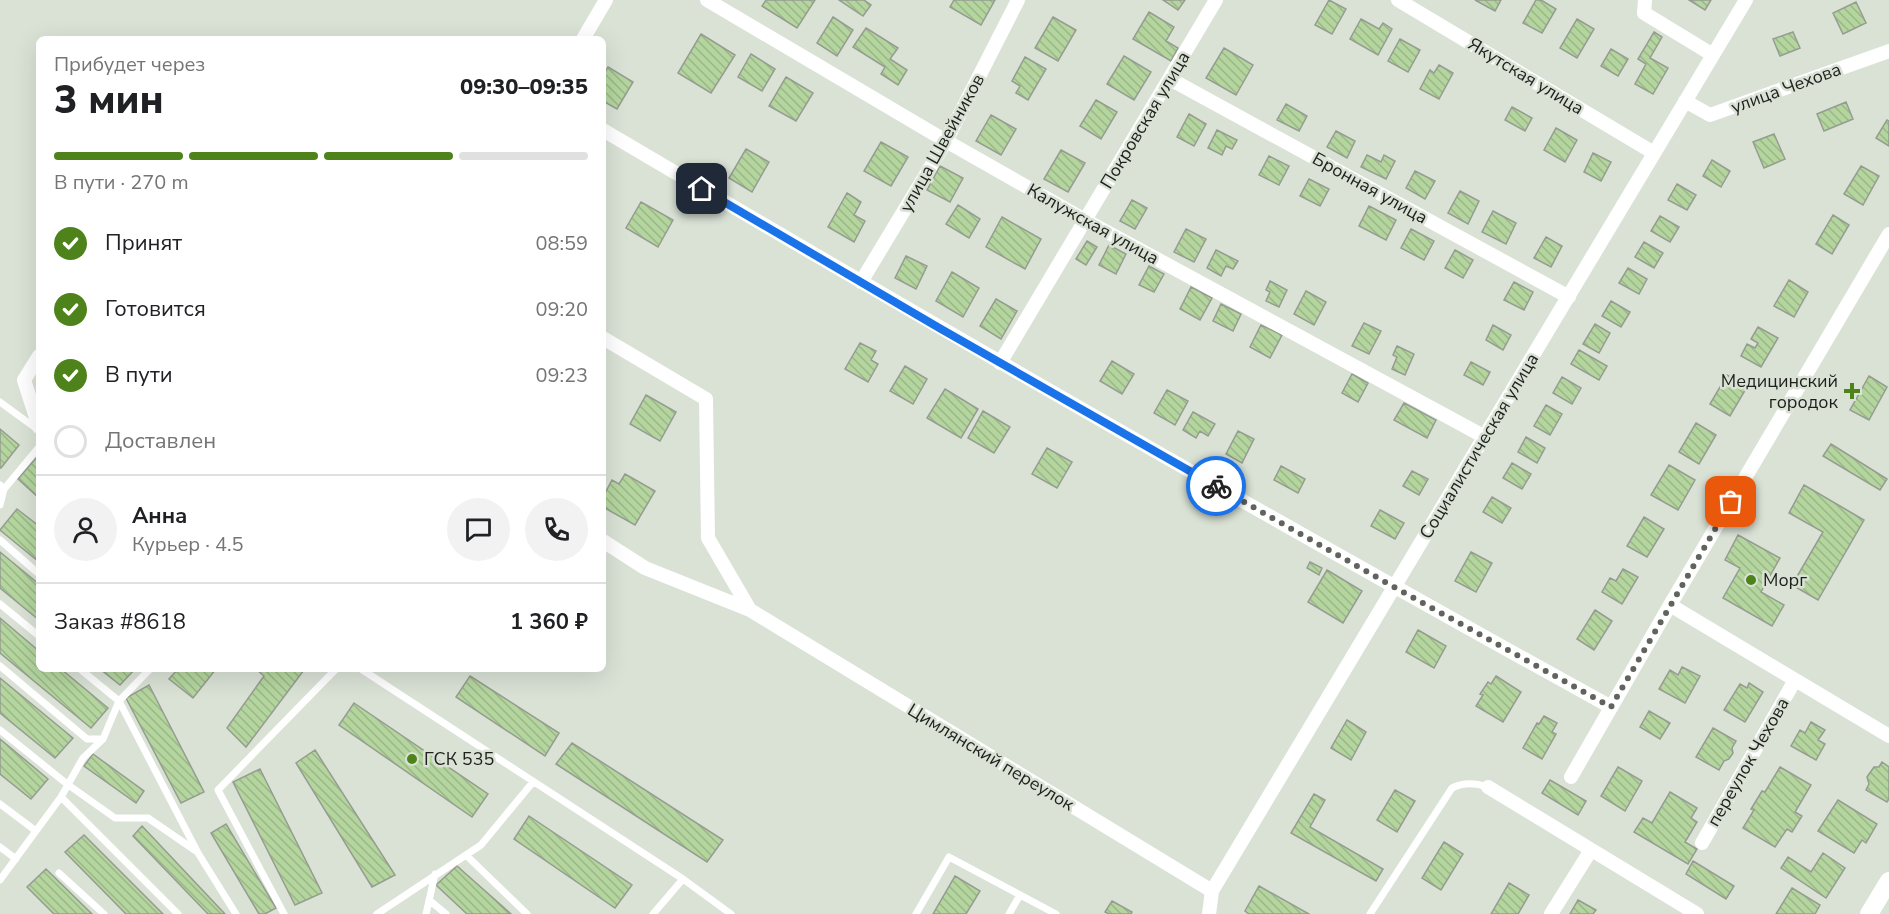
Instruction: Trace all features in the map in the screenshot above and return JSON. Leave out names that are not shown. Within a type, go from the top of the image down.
[{"type":"main road","points":[[1869,914],[1889,880]]},
{"type":"street","points":[[586,36],[606,0]]},
{"type":"street","name":"Калужская улица","points":[[707,0],[1085,220],[1485,437]]},
{"type":"street","name":"улица Швейников","points":[[861,282],[946,141],[1018,0]]},
{"type":"street","name":"Покровская улица","points":[[1000,363],[1216,0]]},
{"type":"street","name":"Якутская улица","points":[[1398,0],[1423,6],[1654,153]]},
{"type":"street","points":[[1645,0],[1644,13],[1713,55]]},
{"type":"street","name":"Социалистическая улица","points":[[1212,891],[1746,0]]},
{"type":"street","name":"улица Чехова","points":[[1685,101],[1710,115],[1889,51]]},
{"type":"street","name":"Бронная улица","points":[[1170,79],[1569,297]]},
{"type":"street","points":[[606,132],[1000,363],[1394,587],[1611,707]]},
{"type":"street","points":[[1571,777],[1889,234]]},
{"type":"street","points":[[606,340],[706,399],[708,538],[750,610]]},
{"type":"street","points":[[36,361],[24,380],[36,419]]},
{"type":"street","name":"Цимлянский переулок","points":[[606,543],[645,568],[750,610],[1212,891]]},
{"type":"street","points":[[1670,605],[1889,736]]},
{"type":"street","name":"переулок Чехова","points":[[1702,843],[1795,680]]},
{"type":"street","points":[[1488,787],[1697,914]]},
{"type":"street","points":[[1551,914],[1591,850]]},
{"type":"street","points":[[1209,914],[1212,891]]},
{"type":"lane","points":[[0,402],[36,427]]},
{"type":"lane","points":[[0,506],[1,489],[36,450]]},
{"type":"lane","points":[[0,540],[36,571]]},
{"type":"lane","points":[[0,604],[36,634]]},
{"type":"lane","points":[[0,666],[87,739],[103,739]]},
{"type":"lane","points":[[84,672],[119,701],[198,853],[236,914]]},
{"type":"lane","points":[[0,880],[61,797],[82,758],[103,739],[119,701],[146,672]]},
{"type":"lane","points":[[284,914],[218,790],[333,672]]},
{"type":"lane","points":[[366,672],[683,879],[731,914]]},
{"type":"lane","points":[[0,730],[67,784],[114,818],[148,818],[198,853]]},
{"type":"lane","points":[[377,914],[481,845],[533,782]]},
{"type":"lane","points":[[1370,914],[1452,788],[1468,783],[1488,787]]},
{"type":"lane","points":[[61,797],[178,914]]},
{"type":"lane","points":[[0,804],[36,831]]},
{"type":"lane","points":[[0,847],[16,859]]},
{"type":"lane","points":[[466,855],[527,914]]},
{"type":"lane","points":[[916,914],[949,857],[1056,914]]},
{"type":"lane","points":[[58,873],[104,914]]},
{"type":"lane","points":[[426,914],[435,874]]},
{"type":"lane","points":[[664,914],[655,912],[683,879]]},
{"type":"lane","points":[[1009,914],[1020,895]]},
{"type":"lane","points":[[429,900],[446,914]]},
{"type":"building","points":[[766,0],[815,0],[797,28],[762,6]]},
{"type":"building","points":[[839,0],[864,0],[871,5],[863,16]]},
{"type":"building","points":[[954,0],[995,0],[981,25],[950,7]]},
{"type":"building","points":[[1163,0],[1185,0],[1178,10]]},
{"type":"building","points":[[1329,0],[1346,9],[1332,34],[1315,25]]},
{"type":"building","points":[[1475,0],[1501,0],[1495,11]]},
{"type":"building","points":[[1536,0],[1541,0],[1556,9],[1542,33],[1523,23]]},
{"type":"building","points":[[1689,0],[1711,0],[1705,10]]},
{"type":"building","points":[[1856,2],[1866,23],[1843,34],[1833,13]]},
{"type":"building","points":[[1149,12],[1174,27],[1166,41],[1178,48],[1171,61],[1133,39]]},
{"type":"building","points":[[833,17],[853,30],[837,56],[817,43]]},
{"type":"building","points":[[1053,17],[1076,30],[1058,61],[1035,48]]},
{"type":"building","points":[[1361,19],[1379,29],[1383,23],[1392,29],[1378,55],[1350,39]]},
{"type":"building","points":[[1577,19],[1594,29],[1577,58],[1560,48]]},
{"type":"building","points":[[866,28],[898,48],[890,59],[907,70],[898,85],[881,74],[885,67],[853,47]]},
{"type":"building","points":[[1654,32],[1662,37],[1650,58],[1668,68],[1653,94],[1635,84],[1646,64],[1638,59]]},
{"type":"building","points":[[1793,32],[1800,48],[1780,56],[1773,39]]},
{"type":"building","points":[[701,34],[735,55],[711,93],[678,73]]},
{"type":"building","points":[[1400,39],[1420,50],[1408,72],[1388,61]]},
{"type":"building","points":[[1224,48],[1253,65],[1236,95],[1206,78]]},
{"type":"building","points":[[1611,49],[1628,59],[1618,76],[1601,66]]},
{"type":"building","points":[[751,54],[775,69],[762,91],[738,77]]},
{"type":"building","points":[[1124,56],[1151,72],[1134,100],[1107,84]]},
{"type":"building","points":[[1025,57],[1046,69],[1028,100],[1016,93],[1020,86],[1012,81]]},
{"type":"building","points":[[1439,65],[1453,73],[1439,99],[1420,89],[1430,70],[1434,73]]},
{"type":"building","points":[[608,67],[633,82],[617,109],[606,103]]},
{"type":"building","points":[[786,77],[813,93],[796,121],[769,106]]},
{"type":"building","points":[[1096,100],[1117,112],[1101,139],[1080,126]]},
{"type":"building","points":[[1846,102],[1853,119],[1824,131],[1817,114]]},
{"type":"building","points":[[1286,104],[1307,116],[1299,131],[1277,120]]},
{"type":"building","points":[[1512,107],[1532,118],[1525,131],[1505,120]]},
{"type":"building","points":[[1189,114],[1206,124],[1194,146],[1177,137]]},
{"type":"building","points":[[991,115],[1016,129],[1001,155],[976,141]]},
{"type":"building","points":[[1887,120],[1889,121],[1889,146],[1876,138]]},
{"type":"building","points":[[1556,128],[1577,140],[1565,162],[1544,150]]},
{"type":"building","points":[[1217,130],[1237,140],[1232,149],[1226,146],[1222,155],[1208,148]]},
{"type":"building","points":[[1336,131],[1355,141],[1347,158],[1327,147]]},
{"type":"building","points":[[1774,134],[1785,159],[1764,168],[1753,142]]},
{"type":"building","points":[[881,142],[908,157],[891,186],[864,171]]},
{"type":"building","points":[[746,149],[769,162],[752,192],[729,178]]},
{"type":"building","points":[[1061,150],[1085,163],[1068,192],[1044,179]]},
{"type":"building","points":[[1593,153],[1611,162],[1601,181],[1584,172]]},
{"type":"building","points":[[1367,155],[1381,162],[1384,155],[1395,161],[1386,179],[1361,167]]},
{"type":"building","points":[[1269,156],[1289,166],[1279,185],[1259,175]]},
{"type":"building","points":[[1712,160],[1730,171],[1721,187],[1703,176]]},
{"type":"building","points":[[940,166],[963,178],[950,202],[927,190]]},
{"type":"building","points":[[1861,166],[1879,176],[1863,205],[1844,194]]},
{"type":"building","points":[[1415,171],[1435,181],[1425,199],[1406,188]]},
{"type":"building","points":[[1309,179],[1329,189],[1320,206],[1300,196]]},
{"type":"building","points":[[1677,184],[1696,195],[1687,210],[1668,200]]},
{"type":"building","points":[[1460,191],[1479,201],[1468,224],[1448,213]]},
{"type":"building","points":[[847,193],[861,202],[854,215],[865,221],[854,242],[828,227]]},
{"type":"building","points":[[1132,200],[1147,208],[1135,229],[1120,221]]},
{"type":"building","points":[[641,202],[673,220],[658,247],[626,228]]},
{"type":"building","points":[[958,205],[980,219],[969,238],[946,224]]},
{"type":"building","points":[[1369,206],[1396,220],[1386,240],[1359,226]]},
{"type":"building","points":[[1493,211],[1516,223],[1506,244],[1482,232]]},
{"type":"building","points":[[1833,215],[1849,225],[1832,254],[1816,244]]},
{"type":"building","points":[[1660,216],[1679,227],[1670,242],[1651,231]]},
{"type":"building","points":[[1002,217],[1041,239],[1025,269],[986,247]]},
{"type":"building","points":[[1186,229],[1206,239],[1194,262],[1174,252]]},
{"type":"building","points":[[1411,229],[1434,241],[1424,260],[1401,248]]},
{"type":"building","points":[[1546,237],[1562,246],[1551,267],[1534,258]]},
{"type":"building","points":[[1087,241],[1097,247],[1086,265],[1076,259]]},
{"type":"building","points":[[1644,242],[1663,253],[1654,268],[1635,257]]},
{"type":"building","points":[[1109,245],[1126,254],[1116,274],[1099,265]]},
{"type":"building","points":[[1216,250],[1238,261],[1233,269],[1226,266],[1221,276],[1207,268]]},
{"type":"building","points":[[1455,250],[1473,260],[1463,278],[1445,268]]},
{"type":"building","points":[[906,256],[927,266],[916,289],[895,278]]},
{"type":"building","points":[[1149,266],[1164,274],[1154,292],[1139,285]]},
{"type":"building","points":[[1628,268],[1647,279],[1639,294],[1619,283]]},
{"type":"building","points":[[952,272],[979,288],[963,317],[936,301]]},
{"type":"building","points":[[1789,280],[1808,292],[1794,317],[1774,306]]},
{"type":"building","points":[[1270,281],[1287,290],[1279,307],[1266,301],[1270,292],[1266,290]]},
{"type":"building","points":[[1514,282],[1533,292],[1524,310],[1504,300]]},
{"type":"building","points":[[1191,287],[1212,298],[1200,320],[1180,309]]},
{"type":"building","points":[[1306,291],[1326,302],[1314,325],[1294,314]]},
{"type":"building","points":[[996,299],[1017,311],[1001,339],[980,326]]},
{"type":"building","points":[[1611,301],[1630,312],[1621,327],[1602,316]]},
{"type":"building","points":[[1221,304],[1241,314],[1233,331],[1213,321]]},
{"type":"building","points":[[1364,323],[1381,331],[1369,354],[1352,346]]},
{"type":"building","points":[[1595,324],[1610,333],[1599,353],[1583,344]]},
{"type":"building","points":[[1261,325],[1282,335],[1270,358],[1250,347]]},
{"type":"building","points":[[1493,325],[1511,335],[1503,350],[1486,340]]},
{"type":"building","points":[[1758,327],[1778,338],[1761,367],[1741,356],[1747,344],[1755,348],[1758,343],[1751,339]]},
{"type":"building","points":[[860,343],[876,351],[871,360],[878,364],[868,382],[845,369]]},
{"type":"building","points":[[1397,346],[1414,354],[1405,375],[1392,369],[1397,357],[1393,355]]},
{"type":"building","points":[[1579,350],[1607,366],[1599,380],[1571,364]]},
{"type":"building","points":[[1112,361],[1134,374],[1122,394],[1100,381]]},
{"type":"building","points":[[1471,362],[1490,372],[1483,385],[1464,375]]},
{"type":"building","points":[[905,366],[927,379],[913,404],[890,391]]},
{"type":"building","points":[[1352,374],[1368,383],[1358,402],[1342,393]]},
{"type":"building","points":[[1727,375],[1747,387],[1730,416],[1710,404]]},
{"type":"building","points":[[1869,376],[1887,387],[1869,420],[1850,410]]},
{"type":"building","points":[[1562,377],[1581,388],[1572,404],[1553,393]]},
{"type":"building","points":[[945,389],[978,409],[961,438],[927,418]]},
{"type":"building","points":[[1167,390],[1188,401],[1175,425],[1154,413]]},
{"type":"building","points":[[646,395],[676,412],[660,441],[630,424]]},
{"type":"building","points":[[1404,403],[1436,420],[1427,438],[1394,420]]},
{"type":"building","points":[[1546,405],[1562,414],[1550,435],[1534,426]]},
{"type":"building","points":[[983,411],[1010,427],[994,453],[968,438]]},
{"type":"building","points":[[1193,412],[1215,424],[1208,436],[1200,431],[1196,438],[1183,430]]},
{"type":"building","points":[[1696,423],[1716,435],[1699,464],[1679,452]]},
{"type":"building","points":[[0,429],[19,445],[1,468],[0,468]]},
{"type":"building","points":[[1238,431],[1254,439],[1242,463],[1226,454]]},
{"type":"building","points":[[1526,437],[1545,448],[1537,463],[1518,452]]},
{"type":"building","points":[[1831,444],[1887,479],[1880,490],[1823,456]]},
{"type":"building","points":[[1047,448],[1072,462],[1057,488],[1032,474]]},
{"type":"building","points":[[36,458],[36,495],[18,479]]},
{"type":"building","points":[[1512,463],[1531,474],[1522,489],[1503,478]]},
{"type":"building","points":[[1669,465],[1695,480],[1678,510],[1651,495]]},
{"type":"building","points":[[1281,466],[1305,479],[1298,493],[1274,480]]},
{"type":"building","points":[[1412,471],[1428,479],[1419,495],[1403,486]]},
{"type":"building","points":[[625,474],[655,491],[635,525],[606,509],[606,491],[612,480],[619,484]]},
{"type":"building","points":[[1804,485],[1864,520],[1818,600],[1792,585],[1823,532],[1789,513]]},
{"type":"building","points":[[1492,497],[1511,508],[1502,523],[1483,512]]},
{"type":"building","points":[[17,509],[36,524],[36,560],[0,530]]},
{"type":"building","points":[[1380,510],[1404,523],[1395,539],[1371,526]]},
{"type":"building","points":[[1644,517],[1664,529],[1647,557],[1627,546]]},
{"type":"building","name":"Морг","points":[[1738,535],[1780,558],[1761,592],[1784,605],[1772,626],[1723,598],[1740,568],[1725,560]]},
{"type":"building","points":[[0,552],[36,582],[36,618],[0,588]]},
{"type":"building","points":[[1471,552],[1492,563],[1476,592],[1455,581]]},
{"type":"building","points":[[1310,562],[1322,568],[1319,575],[1307,568]]},
{"type":"building","points":[[1623,569],[1638,577],[1622,604],[1602,592],[1610,578],[1616,581]]},
{"type":"building","points":[[1327,570],[1362,591],[1343,623],[1308,602]]},
{"type":"building","points":[[1595,610],[1612,621],[1594,650],[1577,639]]},
{"type":"building","points":[[0,618],[36,648],[36,672],[65,672],[108,708],[91,728],[0,653]]},
{"type":"building","points":[[1418,630],[1446,646],[1434,668],[1406,652]]},
{"type":"building","points":[[1682,667],[1700,676],[1685,703],[1659,689],[1670,670],[1678,675]]},
{"type":"building","points":[[104,672],[132,672],[120,685]]},
{"type":"building","points":[[175,672],[214,672],[193,698],[169,679]]},
{"type":"building","points":[[259,672],[302,672],[246,747],[227,728],[264,676]]},
{"type":"building","points":[[470,676],[559,733],[545,756],[456,697]]},
{"type":"building","points":[[1496,676],[1521,692],[1503,722],[1476,706],[1488,682],[1491,684]]},
{"type":"building","points":[[0,678],[73,738],[55,758],[0,713]]},
{"type":"building","points":[[1749,683],[1763,692],[1745,722],[1724,710],[1740,684],[1747,688]]},
{"type":"building","points":[[149,685],[204,792],[181,803],[126,698]]},
{"type":"building","name":"ГСК 535","points":[[354,703],[488,794],[472,817],[339,725]]},
{"type":"building","points":[[1649,711],[1670,723],[1660,739],[1640,727]]},
{"type":"building","points":[[1544,716],[1557,723],[1552,732],[1556,734],[1542,759],[1523,748],[1537,723],[1539,724]]},
{"type":"building","points":[[1347,720],[1366,732],[1351,760],[1331,748]]},
{"type":"building","points":[[1811,722],[1825,730],[1818,740],[1825,744],[1816,760],[1791,746],[1800,730],[1805,733]]},
{"type":"building","points":[[1713,728],[1736,741],[1732,748],[1733,753],[1729,759],[1724,761],[1719,770],[1696,757]]},
{"type":"building","points":[[0,739],[48,779],[31,799],[0,774]]},
{"type":"building","points":[[572,743],[723,840],[707,862],[556,764]]},
{"type":"building","points":[[315,750],[395,875],[372,887],[296,763]]},
{"type":"building","points":[[93,754],[144,791],[136,803],[84,766]]},
{"type":"building","points":[[1882,762],[1889,767],[1889,799],[1887,802],[1866,790],[1869,784],[1867,777],[1874,767],[1879,767]]},
{"type":"building","points":[[1618,767],[1642,781],[1625,811],[1601,796]]},
{"type":"building","points":[[1780,767],[1811,785],[1795,812],[1802,816],[1792,832],[1787,829],[1775,847],[1743,828],[1754,810],[1751,809],[1762,791],[1765,792]]},
{"type":"building","points":[[260,769],[322,893],[295,905],[233,782]]},
{"type":"building","points":[[1550,780],[1586,801],[1578,815],[1542,793]]},
{"type":"building","points":[[1395,790],[1415,801],[1397,832],[1377,820]]},
{"type":"building","points":[[1670,792],[1697,808],[1691,818],[1697,822],[1685,842],[1697,849],[1688,864],[1634,832],[1643,818],[1652,823]]},
{"type":"building","points":[[1314,794],[1325,800],[1310,827],[1383,869],[1376,881],[1291,833]]},
{"type":"building","points":[[1838,800],[1877,824],[1866,843],[1862,840],[1854,853],[1818,831]]},
{"type":"building","points":[[529,816],[632,885],[615,908],[514,839]]},
{"type":"building","points":[[226,824],[276,908],[265,914],[259,914],[211,833]]},
{"type":"building","points":[[142,826],[225,914],[208,914],[133,836]]},
{"type":"building","points":[[84,835],[163,914],[126,914],[65,852]]},
{"type":"building","points":[[1444,842],[1463,854],[1441,890],[1422,878]]},
{"type":"building","points":[[1823,853],[1845,868],[1826,898],[1781,868],[1788,857],[1811,872]]},
{"type":"building","points":[[1693,861],[1734,886],[1726,899],[1686,874]]},
{"type":"building","points":[[457,866],[511,914],[467,914],[436,885]]},
{"type":"building","points":[[46,869],[92,914],[54,914],[27,887]]},
{"type":"building","points":[[955,876],[980,891],[966,914],[933,914]]},
{"type":"building","points":[[1509,883],[1529,895],[1518,914],[1491,914]]},
{"type":"building","points":[[1259,886],[1309,914],[1249,914],[1245,911]]},
{"type":"building","points":[[1792,888],[1820,905],[1815,914],[1776,914]]},
{"type":"building","points":[[1578,900],[1596,910],[1593,914],[1570,914]]},
{"type":"building","points":[[1112,901],[1132,912],[1131,914],[1105,912]]},
{"type":"way so far","points":[[1216,486],[1611,707],[1731,502]]},
{"type":"place","name":"Медицинский городок","points":[[1852,391]]},
{"type":"place","name":"Морг","points":[[1751,580]]},
{"type":"place","name":"ГСК 535","points":[[412,759]]},
{"type":"route","points":[[702,189],[1216,486]]}]
